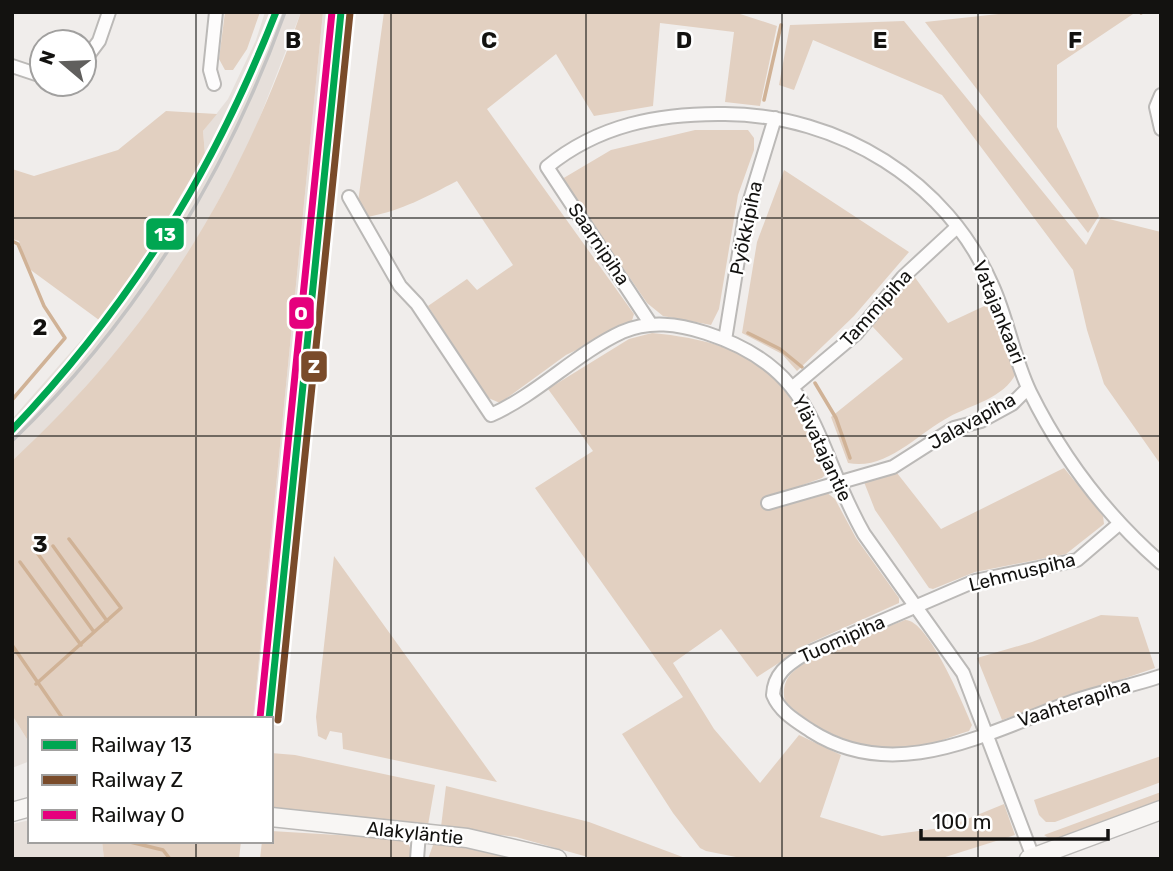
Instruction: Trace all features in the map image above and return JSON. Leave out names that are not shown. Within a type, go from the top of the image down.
[{"type":"street","points":[[98,42],[109,12]]},
{"type":"street","points":[[214,84],[210,70],[216,12]]},
{"type":"street","points":[[1161,95],[1156,107],[1161,129]]},
{"type":"street","name":"Vatajankaari","points":[[547,167],[573,145],[641,120],[668,115],[775,117],[820,128],[869,150],[917,184],[957,227],[975,252],[993,286],[1028,388],[1065,457],[1119,524],[1161,563]]},
{"type":"street","name":"Pyökkipiha","points":[[725,340],[745,216],[775,117]]},
{"type":"street","name":"Saarnipiha","points":[[547,167],[650,323]]},
{"type":"street","name":"Ylävatajantie","points":[[349,197],[400,286],[417,304],[491,415],[509,407],[621,333],[650,323],[695,330],[725,340],[767,361],[793,387],[804,405],[864,534],[963,673],[988,733],[1031,858]]},
{"type":"street","name":"Tammipiha","points":[[793,387],[856,334],[903,277],[957,227]]},
{"type":"street","name":"Jalavapiha","points":[[768,503],[893,467],[954,428],[981,421],[1012,404],[1028,388]]},
{"type":"street","name":"Lehmuspiha","points":[[917,606],[975,581],[1077,561],[1119,524]]},
{"type":"street","name":"Tuomipiha","points":[[917,606],[840,637],[790,663],[781,670],[773,687],[777,705],[829,741],[870,754],[898,756],[928,753],[988,733]]},
{"type":"street","name":"Vaahterapiha","points":[[988,733],[1113,687],[1161,676]]},
{"type":"street","points":[[1031,858],[1161,810]]},
{"type":"street","name":"Alakyläntie","points":[[273,817],[480,840],[557,859]]},
{"type":"street","points":[[416,859],[419,833]]},
{"type":"shaded area","points":[[225,12],[260,12],[247,49],[233,70],[225,70],[219,59]]},
{"type":"shaded area","points":[[265,12],[301,12],[251,140],[192,250],[155,304],[115,354],[50,426],[12,461],[12,419],[99,320],[170,218],[205,154],[203,131],[228,99],[256,40]]},
{"type":"shaded area","points":[[301,12],[323,12],[253,717],[28,717],[28,741],[12,715],[12,461],[62,412],[108,361],[186,256],[249,141]]},
{"type":"shaded area","points":[[323,12],[350,12],[273,732],[273,717],[253,717]]},
{"type":"shaded area","points":[[384,12],[734,12],[777,26],[760,106],[725,102],[734,32],[660,23],[653,106],[594,116],[556,54],[487,109],[634,314],[631,324],[566,355],[500,403],[486,397],[428,306],[467,279],[477,290],[513,265],[457,181],[403,207],[368,217],[358,202]]},
{"type":"shaded area","points":[[1017,12],[1136,12],[1057,65],[1057,127],[1099,216],[1088,233],[925,22]]},
{"type":"shaded area","points":[[904,21],[1086,245],[1101,217],[1161,232],[1161,465],[1104,384],[1087,330],[1073,270],[942,95],[813,40],[794,90],[779,85],[790,25]]},
{"type":"shaded area","points":[[166,111],[217,114],[203,131],[205,154],[138,269],[99,320],[28,268],[19,241],[12,239],[12,169],[34,176],[118,150]]},
{"type":"shaded area","points":[[695,130],[748,130],[754,138],[754,150],[738,195],[719,309],[711,325],[663,316],[647,303],[562,179],[611,150]]},
{"type":"shaded area","points":[[784,170],[909,252],[854,316],[797,371],[782,354],[742,333],[757,242]]},
{"type":"shaded area","points":[[914,276],[948,323],[993,302],[1016,373],[1011,382],[996,395],[949,417],[889,456],[862,464],[848,463],[831,417],[903,359],[872,326]]},
{"type":"shaded area","points":[[652,333],[719,345],[744,356],[765,370],[783,389],[799,412],[826,474],[822,478],[769,497],[826,492],[835,499],[856,538],[899,598],[899,603],[810,643],[757,677],[721,629],[673,663],[714,729],[760,783],[799,735],[841,755],[820,817],[882,836],[948,827],[1004,804],[1015,835],[939,859],[746,859],[700,848],[673,813],[622,734],[683,697],[535,488],[593,451],[548,389],[629,339]]},
{"type":"shaded area","points":[[1064,468],[1103,516],[1104,524],[1066,554],[975,572],[933,589],[929,588],[875,510],[864,482],[897,473],[941,529]]},
{"type":"shaded area","points":[[334,556],[497,782],[343,749],[342,733],[330,731],[326,740],[318,736],[316,717]]},
{"type":"shaded area","points":[[1101,615],[1138,617],[1155,668],[1002,720],[977,658],[1032,642]]},
{"type":"shaded area","points":[[905,620],[914,623],[924,633],[944,664],[972,725],[969,731],[911,748],[877,747],[843,738],[811,723],[785,701],[786,681],[805,663],[847,642]]},
{"type":"shaded area","points":[[12,715],[28,741],[28,762],[12,768]]},
{"type":"shaded area","points":[[273,753],[295,755],[435,785],[428,825],[273,807]]},
{"type":"shaded area","points":[[1161,756],[1161,782],[1055,822],[1046,822],[1039,815],[1034,800]]},
{"type":"shaded area","points":[[446,786],[589,822],[688,859],[595,859],[516,837],[441,827]]},
{"type":"shaded area","points":[[1161,792],[1161,803],[1053,841],[1044,835]]},
{"type":"shaded area","points":[[28,820],[28,843],[102,843],[104,859],[12,859],[12,824]]},
{"type":"shaded area","points":[[273,831],[404,839],[411,853],[410,859],[260,859],[262,843],[273,843]]},
{"type":"shaded area","points":[[102,843],[241,843],[239,859],[104,859]]},
{"type":"shaded area","points":[[442,844],[522,859],[428,859],[433,845]]},
{"type":"waterway","points":[[764,100],[781,25]]},
{"type":"waterway","points":[[12,241],[18,244],[44,306],[65,338],[12,400]]},
{"type":"waterway","points":[[748,333],[780,349],[802,367]]},
{"type":"waterway","points":[[815,383],[836,418],[850,458]]},
{"type":"waterway","points":[[36,684],[121,608],[69,539]]},
{"type":"waterway","points":[[53,546],[107,621]]},
{"type":"waterway","points":[[38,554],[94,632]]},
{"type":"waterway","points":[[20,562],[81,645]]},
{"type":"waterway","points":[[12,645],[62,717]]},
{"type":"waterway","points":[[134,843],[163,850],[170,859]]},
{"type":"railway","points":[[12,441],[57,395],[99,346],[138,295],[173,242],[206,187],[235,130],[262,72],[285,12]]},
{"type":"rail line","name":"13","points":[[12,430],[95,334],[165,234],[225,128],[276,12]]},
{"type":"rail line","name":"O","points":[[260,717],[332,12]]},
{"type":"rail line","name":"13","points":[[269,717],[341,12]]},
{"type":"rail line","name":"Z","points":[[278,720],[350,13]]}]
